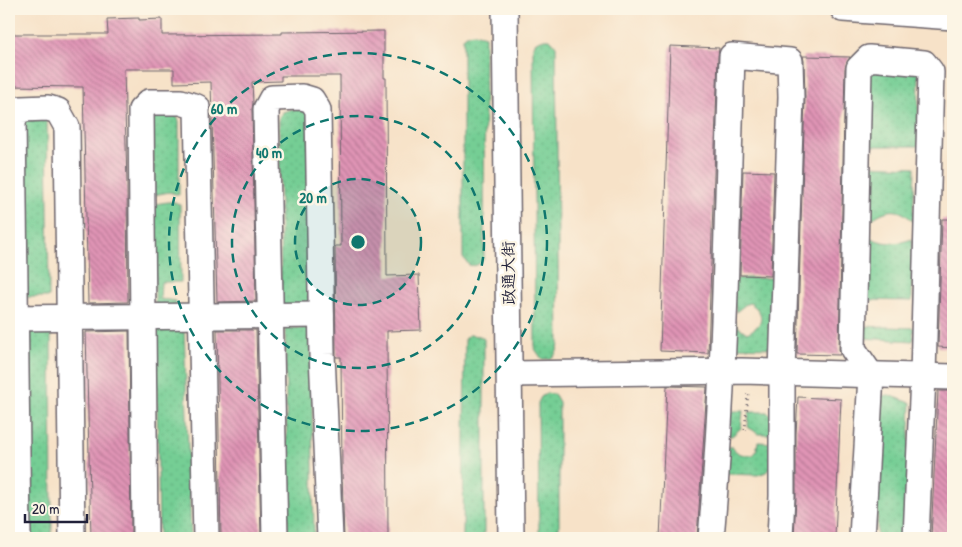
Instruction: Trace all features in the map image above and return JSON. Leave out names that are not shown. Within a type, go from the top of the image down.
[{"type":"street","name":"政通大街","points":[[505,9],[511,538]]},
{"type":"street","points":[[843,9],[928,12],[953,17]]},
{"type":"street","points":[[711,538],[722,371],[732,56],[790,61],[791,90],[782,372],[780,538]]},
{"type":"street","points":[[862,538],[871,375],[853,349],[859,68],[869,58],[924,63],[931,72],[923,376],[916,538]]},
{"type":"street","points":[[275,538],[266,108],[272,98],[302,97],[312,100],[318,110],[322,354],[330,538]]},
{"type":"street","points":[[145,538],[141,110],[149,102],[181,102],[197,107],[206,538]]},
{"type":"street","points":[[18,538],[12,318],[13,119],[21,110],[48,108],[58,111],[67,127],[72,538]]},
{"type":"street","points":[[12,318],[322,315]]},
{"type":"street","points":[[510,374],[749,371],[953,377]]},
{"type":"path","points":[[745,430],[749,371]]},
{"type":"green space","points":[[474,33],[485,36],[484,258],[474,266],[469,265],[463,257],[463,38],[468,34]]},
{"type":"green space","points":[[550,39],[556,46],[559,345],[556,354],[550,359],[542,359],[535,349],[533,47],[536,42]]},
{"type":"green space","points":[[867,70],[919,71],[918,146],[866,146]]},
{"type":"green space","points":[[177,108],[176,115],[179,121],[179,195],[169,192],[154,195],[153,110]]},
{"type":"green space","points":[[292,109],[309,111],[309,306],[281,306],[279,117],[283,112]]},
{"type":"green space","points":[[24,120],[47,120],[49,297],[25,297]]},
{"type":"green space","points":[[866,165],[915,167],[913,222],[901,212],[890,211],[878,215],[866,223]]},
{"type":"green space","points":[[175,202],[180,205],[181,282],[161,282],[160,299],[176,301],[176,307],[155,308],[155,204]]},
{"type":"green space","points":[[867,236],[889,243],[912,239],[912,301],[864,300]]},
{"type":"green space","points":[[774,278],[776,348],[727,347],[735,321],[737,326],[747,333],[760,323],[761,315],[759,311],[750,303],[736,312],[728,279]]},
{"type":"green space","points":[[184,326],[191,538],[159,538],[156,328]]},
{"type":"green space","points":[[861,326],[914,328],[913,341],[861,338]]},
{"type":"green space","points":[[51,328],[52,538],[29,538],[25,329]]},
{"type":"green space","points":[[285,328],[311,328],[314,538],[288,538]]},
{"type":"green space","points":[[469,335],[480,336],[484,339],[484,533],[482,538],[463,538],[465,338]]},
{"type":"green space","points":[[547,393],[555,395],[559,402],[559,538],[539,538],[538,403],[541,397]]},
{"type":"green space","points":[[889,395],[911,403],[905,538],[877,538],[880,396]]},
{"type":"green space","points":[[726,411],[743,411],[741,428],[732,436],[726,435]]},
{"type":"green space","points":[[749,412],[767,412],[771,416],[773,434],[758,434],[748,428]]},
{"type":"green space","points":[[758,442],[773,443],[773,466],[766,472],[758,475],[724,474],[726,447],[732,447],[741,454],[753,455],[756,452]]},
{"type":"building","points":[[139,18],[139,20],[162,19],[162,35],[384,31],[387,276],[419,275],[421,330],[387,331],[388,538],[344,538],[341,357],[336,357],[335,246],[341,246],[340,76],[281,76],[281,81],[252,82],[256,301],[217,302],[211,82],[174,83],[174,69],[124,69],[128,302],[88,303],[83,87],[9,86],[9,34],[108,34],[107,19]]},
{"type":"building","points":[[670,46],[719,48],[708,353],[660,351]]},
{"type":"building","points":[[803,56],[850,57],[845,68],[840,355],[797,354],[805,97]]},
{"type":"building","points":[[743,171],[774,172],[771,276],[740,275]]},
{"type":"building","points":[[942,219],[953,219],[953,348],[938,347]]},
{"type":"building","points":[[217,330],[256,330],[261,538],[221,538]]},
{"type":"building","points":[[129,331],[131,537],[91,538],[86,332]]},
{"type":"building","points":[[667,386],[707,387],[697,538],[660,538]]},
{"type":"building","points":[[938,391],[953,391],[953,538],[931,538]]},
{"type":"building","points":[[798,397],[841,399],[835,538],[794,538]]}]
